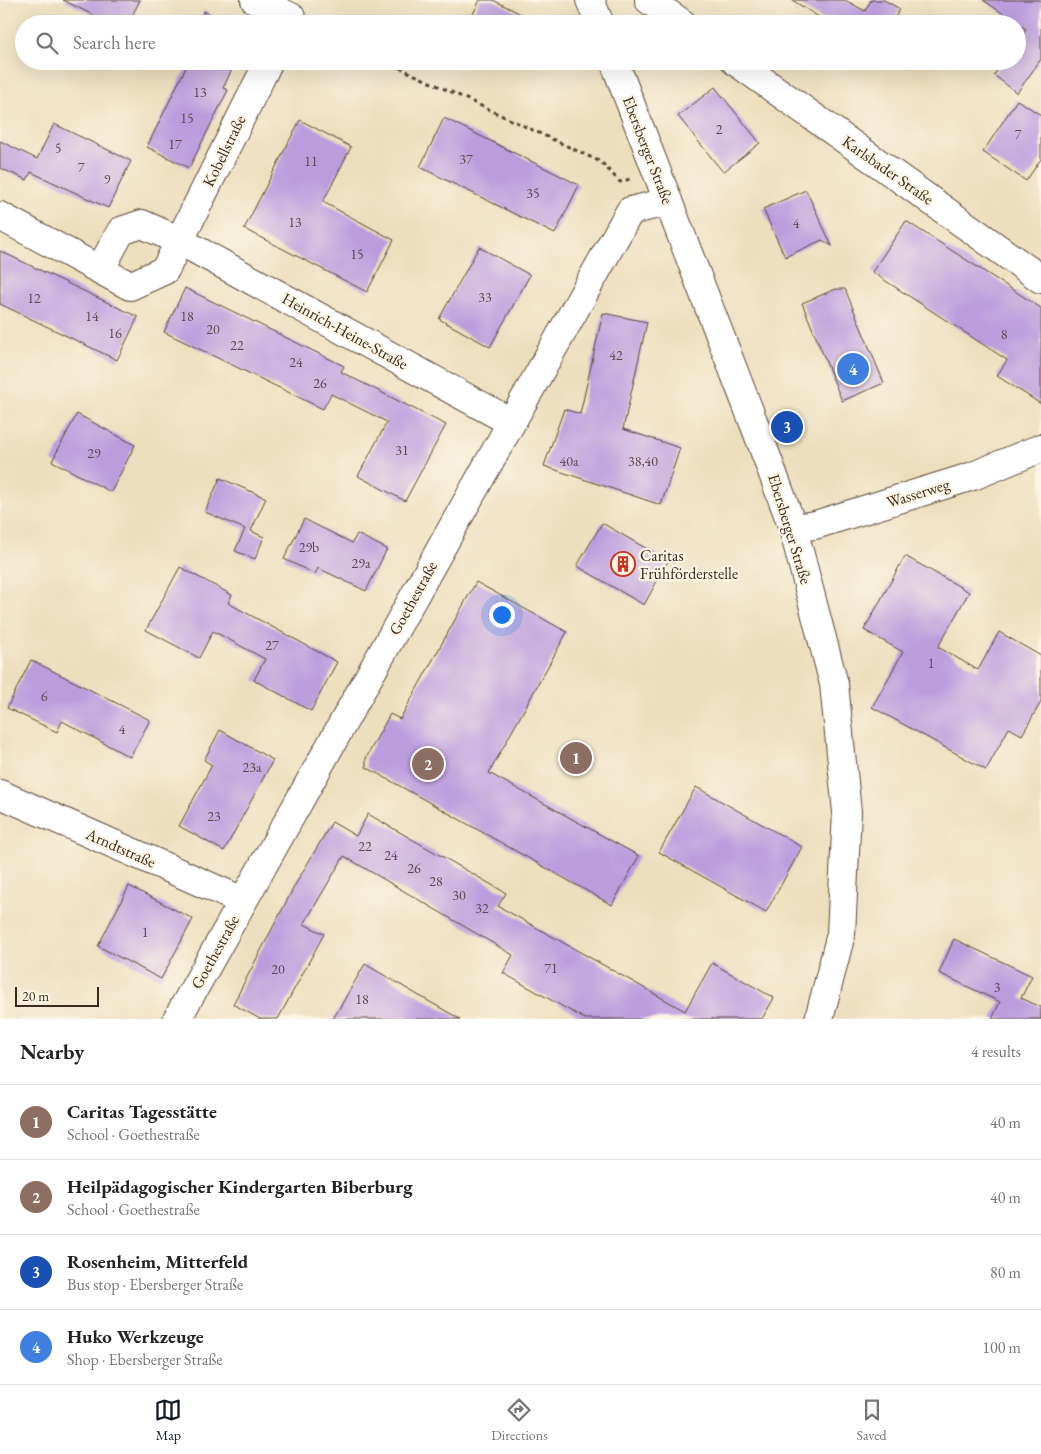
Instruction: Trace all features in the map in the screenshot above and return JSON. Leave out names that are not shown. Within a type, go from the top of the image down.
[{"type":"street","points":[[255,0],[287,15]]},
{"type":"street","points":[[590,0],[596,15]]},
{"type":"street","points":[[649,0],[670,15]]},
{"type":"street","name":"Kobellstraße","points":[[180,241],[265,70]]},
{"type":"street","name":"Ebersberger Straße","points":[[618,70],[657,170],[667,202],[760,438],[792,528],[834,684],[847,812],[841,934],[819,1019]]},
{"type":"street","name":"Karlsbader Straße","points":[[748,70],[1041,279]]},
{"type":"street","name":"Goethestraße","points":[[177,1019],[630,211],[667,202]]},
{"type":"street","points":[[0,216],[130,286],[165,270],[180,241]]},
{"type":"street","name":"Heinrich-Heine-Straße","points":[[100,270],[121,231],[142,224],[180,241],[510,422]]},
{"type":"street","name":"Wasserweg","points":[[792,528],[815,524],[973,476],[1041,448]]},
{"type":"street","name":"Arndtstraße","points":[[0,794],[243,901]]},
{"type":"path","points":[[404,70],[601,162],[620,182],[657,170]]},
{"type":"building","points":[[63,0],[140,0],[132,15],[93,15]]},
{"type":"building","points":[[480,0],[493,0],[523,15],[472,15]]},
{"type":"building","points":[[792,0],[845,0],[865,11],[871,0],[884,0],[900,9],[896,15],[816,15]]},
{"type":"building","points":[[983,0],[1041,0],[1041,59],[1017,93],[994,75],[998,70],[1026,70],[1026,15],[1005,15]]},
{"type":"building","points":[[204,11],[212,15],[202,15]]},
{"type":"building","points":[[185,70],[232,70],[223,88],[228,90],[189,168],[147,147]]},
{"type":"building","points":[[715,87],[760,143],[723,172],[678,116]]},
{"type":"building","points":[[1017,100],[1041,115],[1041,159],[1026,181],[983,152]]},
{"type":"building","points":[[444,118],[579,185],[555,234],[420,167]]},
{"type":"building","points":[[300,120],[351,147],[323,202],[394,240],[367,292],[244,229]]},
{"type":"building","points":[[54,124],[131,161],[108,208],[31,172],[27,180],[0,168],[0,141],[37,159]]},
{"type":"building","points":[[806,190],[832,246],[822,240],[785,257],[763,209]]},
{"type":"building","points":[[906,221],[1041,308],[1041,404],[997,376],[1007,360],[872,272]]},
{"type":"building","points":[[479,247],[530,275],[490,347],[439,319]]},
{"type":"building","points":[[0,251],[138,317],[117,360],[0,304]]},
{"type":"building","points":[[185,288],[344,366],[341,372],[446,425],[405,501],[358,476],[387,422],[331,394],[323,409],[164,332]]},
{"type":"building","points":[[836,289],[845,289],[884,383],[842,401],[802,303]]},
{"type":"building","points":[[603,313],[647,322],[623,429],[680,448],[661,505],[544,466],[564,409],[580,414]]},
{"type":"building","points":[[77,414],[135,445],[111,492],[52,461]]},
{"type":"building","points":[[220,478],[266,498],[251,531],[264,537],[255,559],[235,551],[245,529],[205,512]]},
{"type":"building","points":[[304,519],[352,543],[357,534],[387,549],[366,591],[318,568],[315,574],[284,559]]},
{"type":"building","name":"Caritas Frühförderstelle","points":[[602,523],[668,561],[644,605],[577,566]]},
{"type":"building","points":[[905,556],[969,592],[938,647],[978,670],[999,632],[1041,656],[1041,702],[1022,735],[1009,728],[986,770],[872,707],[903,652],[864,630]]},
{"type":"building","points":[[180,567],[232,595],[228,603],[337,662],[311,711],[254,680],[265,659],[213,631],[199,658],[146,630]]},
{"type":"building","points":[[476,582],[567,632],[489,773],[639,856],[612,905],[366,767],[366,758],[390,714],[400,719]]},
{"type":"building","points":[[31,660],[150,720],[130,757],[62,721],[57,732],[7,708]]},
{"type":"building","points":[[220,730],[273,760],[224,851],[179,826],[212,765],[204,760]]},
{"type":"building","points":[[696,787],[802,847],[766,912],[659,852]]},
{"type":"building","points":[[368,814],[506,893],[498,906],[685,1011],[712,963],[774,998],[762,1019],[585,1019],[503,973],[513,955],[344,856],[304,924],[324,934],[278,1019],[260,1019],[233,1004],[295,885],[332,822],[356,836]]},
{"type":"building","points":[[129,886],[193,919],[161,979],[98,946]]},
{"type":"building","points":[[954,939],[1032,976],[1021,998],[1041,1007],[1041,1019],[992,1019],[1000,1002],[939,973]]},
{"type":"building","points":[[365,964],[416,994],[460,1019],[333,1019]]},
{"type":"place","name":"Huko Werkzeuge","points":[[853,369]]},
{"type":"place","name":"Rosenheim, Mitterfeld","points":[[787,427]]},
{"type":"place","name":"Caritas Frühförderstelle","points":[[623,564]]},
{"type":"place","name":"Caritas Tagesstätte","points":[[576,758]]},
{"type":"place","name":"Heilpädagogischer Kindergarten Biberburg","points":[[428,764]]}]
